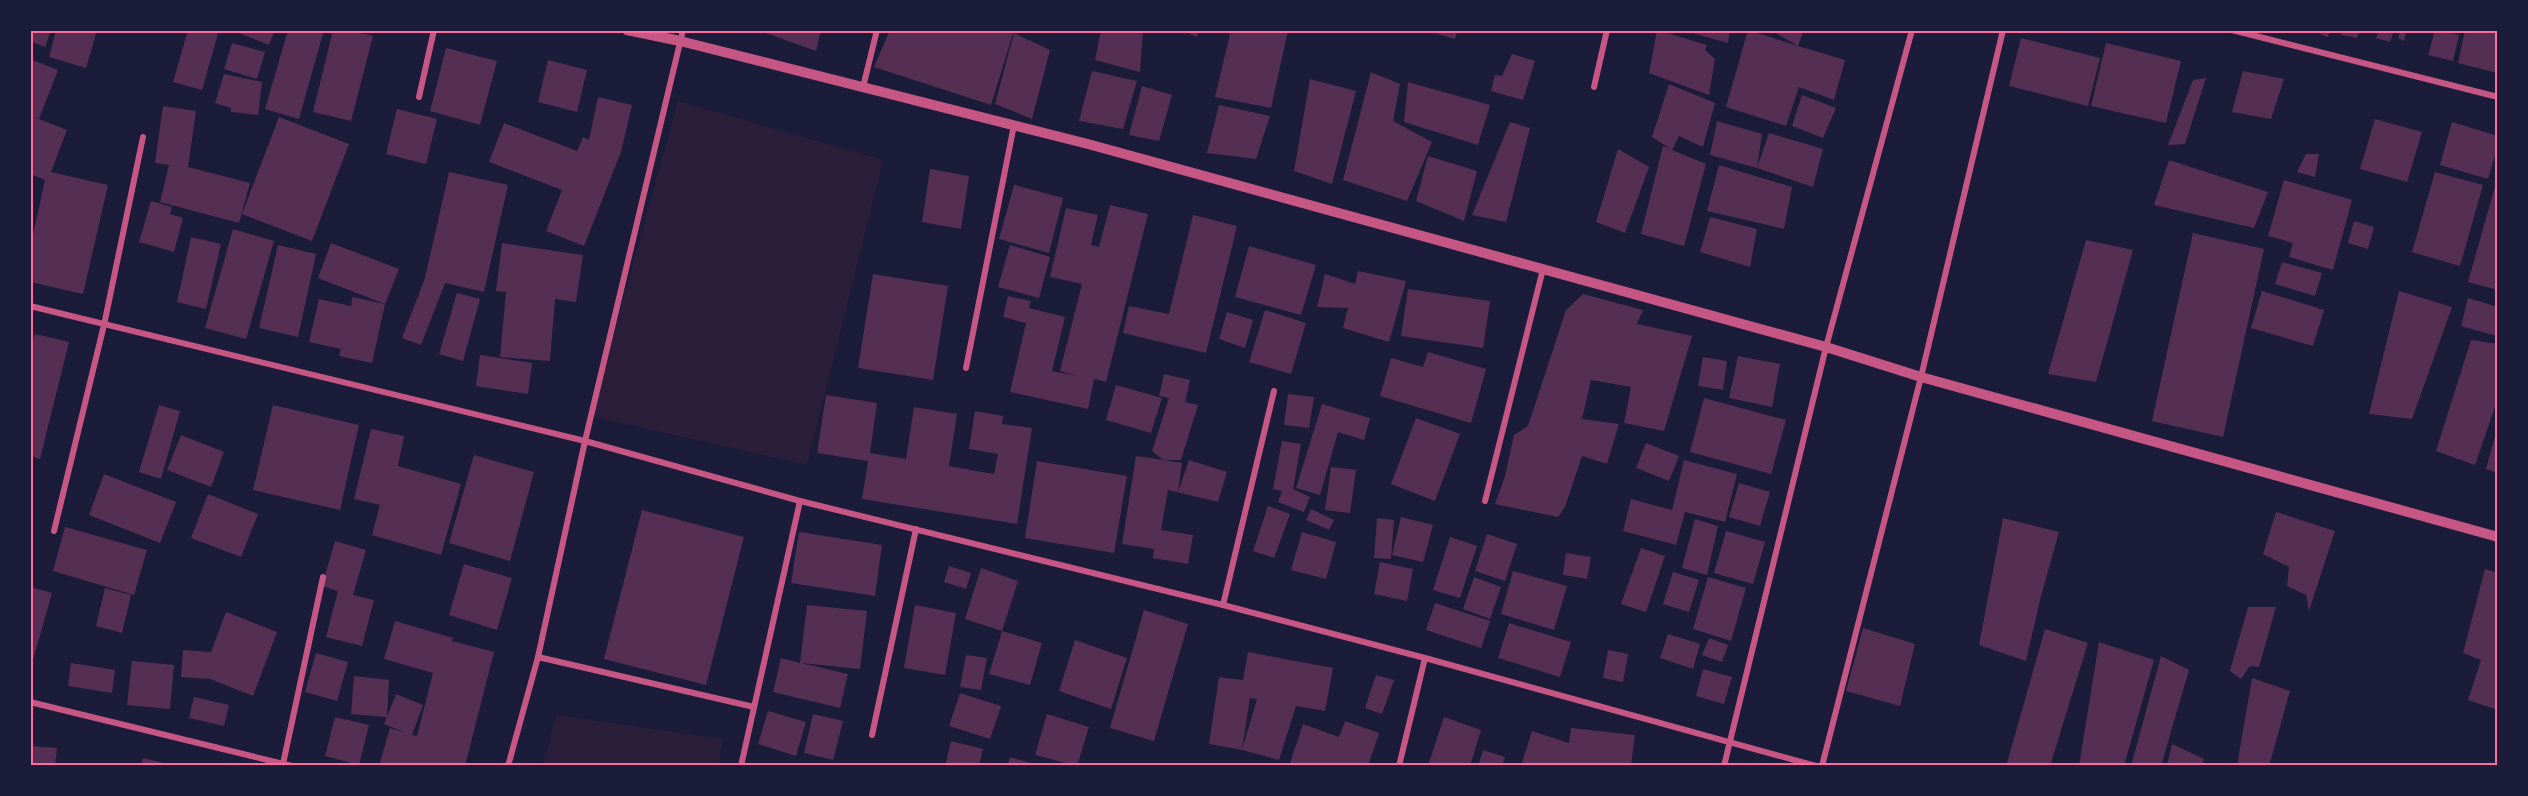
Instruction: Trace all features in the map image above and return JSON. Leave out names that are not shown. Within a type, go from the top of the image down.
[{"type":"street","points":[[419,97],[434,30]]},
{"type":"street","points":[[627,30],[682,35],[863,87],[1014,125],[1826,347],[1921,377],[2498,537]]},
{"type":"street","points":[[863,87],[877,30]]},
{"type":"street","points":[[1594,87],[1606,30]]},
{"type":"street","points":[[1724,766],[1826,347],[1912,30]]},
{"type":"street","points":[[1822,766],[1921,377],[2003,30]]},
{"type":"street","points":[[2232,30],[2498,97]]},
{"type":"street","points":[[508,766],[538,657],[585,441],[682,35]]},
{"type":"street","points":[[966,368],[1014,125]]},
{"type":"street","points":[[54,531],[104,326],[143,137]]},
{"type":"street","points":[[1485,501],[1543,269]]},
{"type":"street","points":[[30,306],[104,326],[585,441],[800,501],[1223,605],[1816,766]]},
{"type":"street","points":[[1223,605],[1274,391]]},
{"type":"street","points":[[741,766],[800,501]]},
{"type":"street","points":[[872,735],[916,529]]},
{"type":"street","points":[[283,764],[323,577]]},
{"type":"street","points":[[538,657],[754,708]]},
{"type":"street","points":[[1400,766],[1425,658]]},
{"type":"street","points":[[30,702],[292,766]]},
{"type":"shaded area","points":[[678,101],[883,160],[807,465],[591,416]]},
{"type":"shaded area","points":[[557,715],[723,739],[718,766],[542,766]]},
{"type":"building","points":[[30,30],[51,30],[45,47],[30,41]]},
{"type":"building","points":[[56,30],[97,30],[86,68],[49,57]]},
{"type":"building","points":[[188,30],[219,30],[202,90],[173,82]]},
{"type":"building","points":[[231,30],[275,30],[269,45]]},
{"type":"building","points":[[288,30],[324,30],[299,119],[265,109]]},
{"type":"building","points":[[333,30],[348,30],[373,36],[351,121],[313,112]]},
{"type":"building","points":[[757,30],[821,30],[816,51]]},
{"type":"building","points":[[890,30],[1014,30],[991,105],[874,67]]},
{"type":"building","points":[[1101,30],[1143,30],[1140,72],[1095,60]]},
{"type":"building","points":[[1181,30],[1198,30],[1197,37]]},
{"type":"building","points":[[1231,30],[1288,30],[1271,108],[1215,97]]},
{"type":"building","points":[[1424,30],[1458,30],[1455,39]]},
{"type":"building","points":[[1657,30],[1707,45],[1705,50],[1715,59],[1709,95],[1649,73]]},
{"type":"building","points":[[1681,30],[1730,30],[1728,43]]},
{"type":"building","points":[[1748,30],[1845,60],[1834,100],[1799,87],[1786,126],[1726,107]]},
{"type":"building","points":[[1771,30],[1804,30],[1798,46]]},
{"type":"building","points":[[2322,30],[2332,30],[2327,37],[2320,34]]},
{"type":"building","points":[[2343,30],[2359,30],[2357,38],[2341,35]]},
{"type":"building","points":[[2379,30],[2394,30],[2390,42],[2376,38]]},
{"type":"building","points":[[2401,30],[2407,30],[2404,41],[2398,38]]},
{"type":"building","points":[[2435,30],[2459,35],[2453,61],[2428,55]]},
{"type":"building","points":[[2465,30],[2498,30],[2498,73],[2458,63]]},
{"type":"building","points":[[1014,33],[1050,50],[1032,119],[995,104]]},
{"type":"building","points":[[2021,38],[2100,58],[2088,106],[2009,86]]},
{"type":"building","points":[[232,43],[265,52],[257,79],[224,69]]},
{"type":"building","points":[[2106,43],[2181,61],[2166,123],[2091,106]]},
{"type":"building","points":[[446,48],[497,61],[480,125],[430,111]]},
{"type":"building","points":[[1512,54],[1535,61],[1523,100],[1491,91],[1495,75],[1502,76]]},
{"type":"building","points":[[30,59],[58,70],[39,119],[67,130],[51,172],[108,185],[83,294],[30,282],[30,248],[45,180],[30,174]]},
{"type":"building","points":[[548,60],[587,70],[577,112],[538,102]]},
{"type":"building","points":[[1092,71],[1137,81],[1123,129],[1079,121]]},
{"type":"building","points":[[2243,71],[2284,79],[2271,119],[2232,112]]},
{"type":"building","points":[[1371,72],[1400,84],[1393,121],[1432,142],[1407,201],[1343,180]]},
{"type":"building","points":[[224,74],[262,82],[258,115],[231,112],[231,108],[215,103]]},
{"type":"building","points":[[2206,78],[2185,144],[2168,145],[2193,80]]},
{"type":"building","points":[[1310,79],[1356,91],[1332,184],[1294,171]]},
{"type":"building","points":[[1408,82],[1490,105],[1478,145],[1404,122]]},
{"type":"building","points":[[1669,84],[1715,103],[1703,147],[1679,136],[1672,150],[1652,137]]},
{"type":"building","points":[[1142,86],[1172,95],[1159,141],[1129,135]]},
{"type":"building","points":[[1802,95],[1836,108],[1823,138],[1792,126]]},
{"type":"building","points":[[598,97],[632,105],[621,152],[584,246],[546,231],[562,190],[489,162],[504,123],[577,151],[583,137],[589,140]]},
{"type":"building","points":[[1219,105],[1270,116],[1256,159],[1207,153]]},
{"type":"building","points":[[163,106],[196,111],[188,167],[250,183],[239,223],[160,202],[169,165],[155,163]]},
{"type":"building","points":[[397,109],[437,119],[426,164],[386,154]]},
{"type":"building","points":[[279,117],[349,144],[312,241],[242,214]]},
{"type":"building","points":[[2375,119],[2422,132],[2407,182],[2360,169]]},
{"type":"building","points":[[1717,121],[1762,134],[1757,168],[1710,155]]},
{"type":"building","points":[[1510,122],[1530,128],[1506,222],[1472,215]]},
{"type":"building","points":[[2452,122],[2498,136],[2498,144],[2488,179],[2440,165]]},
{"type":"building","points":[[1769,133],[1823,149],[1813,187],[1757,168]]},
{"type":"building","points":[[1663,146],[1706,164],[1684,246],[1641,234]]},
{"type":"building","points":[[1618,149],[1649,167],[1625,233],[1596,222]]},
{"type":"building","points":[[2306,154],[2319,154],[2315,177],[2297,172]]},
{"type":"building","points":[[1428,156],[1477,171],[1464,221],[1416,201]]},
{"type":"building","points":[[2169,160],[2268,192],[2254,228],[2154,205]]},
{"type":"building","points":[[1719,165],[1792,187],[1784,229],[1707,211]]},
{"type":"building","points":[[930,169],[969,176],[961,229],[922,222]]},
{"type":"building","points":[[449,172],[508,185],[484,292],[445,283],[421,345],[402,338],[425,278]]},
{"type":"building","points":[[2435,172],[2483,185],[2460,266],[2412,252]]},
{"type":"building","points":[[2498,179],[2498,290],[2468,282]]},
{"type":"building","points":[[2284,180],[2352,200],[2333,270],[2289,257],[2293,243],[2268,236]]},
{"type":"building","points":[[1014,185],[1063,198],[1049,253],[999,239]]},
{"type":"building","points":[[151,201],[172,207],[170,214],[183,218],[174,252],[139,242]]},
{"type":"building","points":[[1110,205],[1148,214],[1106,382],[1094,379],[1088,409],[1010,392],[1026,323],[1003,317],[1008,296],[1031,301],[1029,308],[1065,317],[1052,371],[1078,376],[1060,371],[1082,284],[1050,277],[1066,208],[1098,215],[1091,245],[1099,247]]},
{"type":"building","points":[[1193,215],[1237,226],[1206,353],[1123,333],[1129,306],[1169,314]]},
{"type":"building","points":[[1710,217],[1757,229],[1750,267],[1700,252]]},
{"type":"building","points":[[2354,221],[2374,227],[2368,249],[2348,243]]},
{"type":"building","points":[[233,229],[274,241],[246,339],[205,328]]},
{"type":"building","points":[[2193,233],[2264,249],[2223,437],[2152,421]]},
{"type":"building","points":[[191,237],[221,244],[206,309],[177,302]]},
{"type":"building","points":[[2086,240],[2133,250],[2096,382],[2048,374]]},
{"type":"building","points":[[331,243],[399,269],[385,304],[318,278]]},
{"type":"building","points":[[502,243],[583,255],[576,302],[555,299],[550,361],[500,357],[506,292],[496,291]]},
{"type":"building","points":[[278,245],[316,254],[298,337],[259,328]]},
{"type":"building","points":[[1010,245],[1050,257],[1039,298],[998,287]]},
{"type":"building","points":[[1249,246],[1316,265],[1301,315],[1235,297]]},
{"type":"building","points":[[2282,262],[2322,273],[2315,296],[2275,284]]},
{"type":"building","points":[[1358,271],[1406,281],[1389,342],[1343,328],[1348,308],[1317,307],[1325,274],[1355,284]]},
{"type":"building","points":[[873,274],[948,286],[933,380],[858,368]]},
{"type":"building","points":[[1408,289],[1490,301],[1483,348],[1401,336]]},
{"type":"building","points":[[2262,291],[2324,310],[2313,346],[2251,328]]},
{"type":"building","points":[[2399,291],[2452,307],[2412,419],[2369,414]]},
{"type":"building","points":[[457,293],[480,299],[463,361],[439,354]]},
{"type":"building","points":[[1583,294],[1643,310],[1637,324],[1692,336],[1664,431],[1624,423],[1631,387],[1591,380],[1582,419],[1619,424],[1607,464],[1582,456],[1565,507],[1558,517],[1495,504],[1505,476],[1514,435],[1528,426],[1566,310]]},
{"type":"building","points":[[352,297],[385,304],[372,363],[339,356],[341,349],[309,342],[319,299],[351,306]]},
{"type":"building","points":[[2468,298],[2498,307],[2496,336],[2461,326]]},
{"type":"building","points":[[1265,310],[1306,323],[1291,374],[1249,362]]},
{"type":"building","points":[[1227,312],[1253,320],[1245,348],[1219,339]]},
{"type":"building","points":[[35,334],[69,342],[40,459],[30,456],[30,353]]},
{"type":"building","points":[[2471,340],[2498,344],[2498,398],[2475,465],[2436,451]]},
{"type":"building","points":[[1428,352],[1486,369],[1471,423],[1380,396],[1391,358],[1423,367]]},
{"type":"building","points":[[480,355],[532,363],[528,394],[476,386]]},
{"type":"building","points":[[1738,356],[1780,364],[1772,407],[1729,398]]},
{"type":"building","points":[[1703,357],[1727,361],[1723,390],[1698,386]]},
{"type":"building","points":[[1164,374],[1190,380],[1185,402],[1198,405],[1181,460],[1163,460],[1152,451],[1169,398],[1159,396]]},
{"type":"building","points":[[1116,385],[1162,398],[1151,433],[1106,420]]},
{"type":"building","points":[[1288,394],[1314,397],[1309,428],[1284,425]]},
{"type":"building","points":[[826,395],[877,403],[870,453],[906,459],[914,407],[957,414],[949,466],[994,474],[998,454],[969,449],[975,411],[1003,416],[1002,424],[1032,428],[1017,524],[862,499],[868,461],[817,453]]},
{"type":"building","points":[[1704,398],[1786,420],[1771,474],[1690,452]]},
{"type":"building","points":[[1322,404],[1370,418],[1364,440],[1338,432],[1320,495],[1296,488]]},
{"type":"building","points":[[159,405],[180,411],[161,479],[139,472]]},
{"type":"building","points":[[273,405],[359,425],[340,510],[253,490]]},
{"type":"building","points":[[1416,418],[1460,434],[1435,501],[1391,484]]},
{"type":"building","points":[[371,429],[404,436],[398,466],[461,484],[441,555],[372,535],[380,505],[354,499]]},
{"type":"building","points":[[2498,429],[2498,473],[2486,469]]},
{"type":"building","points":[[181,435],[224,452],[211,487],[167,470]]},
{"type":"building","points":[[1282,441],[1301,444],[1293,489],[1310,497],[1304,512],[1278,502],[1282,491],[1273,489]]},
{"type":"building","points":[[1646,443],[1679,456],[1669,481],[1636,468]]},
{"type":"building","points":[[474,455],[534,472],[510,561],[449,543]]},
{"type":"building","points":[[1136,456],[1182,463],[1178,492],[1189,460],[1227,472],[1218,502],[1168,490],[1161,530],[1193,535],[1188,564],[1153,558],[1154,549],[1122,544]]},
{"type":"building","points":[[1684,460],[1737,474],[1725,522],[1685,512],[1676,545],[1623,531],[1631,499],[1672,510]]},
{"type":"building","points":[[1037,461],[1127,476],[1114,553],[1025,538]]},
{"type":"building","points":[[1331,467],[1356,470],[1350,513],[1325,510]]},
{"type":"building","points":[[104,474],[176,502],[160,543],[89,515]]},
{"type":"building","points":[[1739,483],[1770,492],[1760,526],[1729,517]]},
{"type":"building","points":[[208,494],[258,514],[241,557],[191,538]]},
{"type":"building","points":[[1268,506],[1290,514],[1274,558],[1253,551]]},
{"type":"building","points":[[1311,509],[1334,520],[1329,530],[1306,520]]},
{"type":"building","points":[[642,510],[744,537],[706,685],[604,659]]},
{"type":"building","points":[[2276,512],[2335,531],[2309,611],[2306,595],[2287,586],[2289,567],[2263,554]]},
{"type":"building","points":[[1401,517],[1433,525],[1423,562],[1392,555]]},
{"type":"building","points":[[1377,518],[1394,520],[1391,559],[1374,558]]},
{"type":"building","points":[[2003,518],[2059,532],[2026,661],[1979,645]]},
{"type":"building","points":[[1695,519],[1718,526],[1707,575],[1682,568]]},
{"type":"building","points":[[65,527],[147,550],[134,595],[53,571]]},
{"type":"building","points":[[1726,531],[1765,542],[1753,584],[1714,573]]},
{"type":"building","points":[[799,532],[882,545],[875,596],[791,583]]},
{"type":"building","points":[[1302,532],[1336,542],[1326,579],[1291,570]]},
{"type":"building","points":[[1487,534],[1517,544],[1505,581],[1475,571]]},
{"type":"building","points":[[1450,537],[1477,546],[1460,598],[1433,590]]},
{"type":"building","points":[[335,541],[366,550],[353,595],[374,600],[362,646],[326,637],[338,591],[322,586]]},
{"type":"building","points":[[1641,548],[1665,556],[1646,612],[1621,604]]},
{"type":"building","points":[[1566,553],[1591,557],[1587,579],[1563,575]]},
{"type":"building","points":[[1380,562],[1413,569],[1407,601],[1374,594]]},
{"type":"building","points":[[464,564],[512,578],[497,630],[449,615]]},
{"type":"building","points":[[949,566],[971,573],[966,589],[944,582]]},
{"type":"building","points":[[981,568],[1018,581],[1002,631],[965,619]]},
{"type":"building","points":[[2485,569],[2498,573],[2498,710],[2468,700],[2481,660],[2463,653]]},
{"type":"building","points":[[1513,571],[1567,586],[1554,630],[1501,614]]},
{"type":"building","points":[[1673,572],[1699,580],[1689,612],[1663,604]]},
{"type":"building","points":[[1474,577],[1501,587],[1490,619],[1463,609]]},
{"type":"building","points":[[1708,577],[1746,588],[1731,641],[1693,629]]},
{"type":"building","points":[[30,587],[52,593],[31,667],[30,667]]},
{"type":"building","points":[[105,588],[131,595],[122,633],[96,626]]},
{"type":"building","points":[[1435,603],[1490,621],[1481,648],[1426,630]]},
{"type":"building","points":[[807,605],[867,611],[860,669],[801,663],[848,674],[840,708],[773,692],[781,658],[800,663]]},
{"type":"building","points":[[915,605],[956,613],[945,675],[904,668]]},
{"type":"building","points":[[2248,607],[2276,607],[2259,667],[2250,666],[2241,679],[2230,671]]},
{"type":"building","points":[[1144,610],[1188,624],[1154,741],[1110,728]]},
{"type":"building","points":[[226,612],[277,632],[253,696],[210,679],[181,677],[183,650],[211,652]]},
{"type":"building","points":[[395,621],[453,638],[452,641],[494,652],[465,766],[379,766],[390,728],[406,733],[384,724],[396,694],[423,705],[412,735],[417,736],[433,673],[384,659]]},
{"type":"building","points":[[1509,623],[1571,642],[1560,677],[1498,658]]},
{"type":"building","points":[[1863,628],[1915,644],[1900,706],[1846,691]]},
{"type":"building","points":[[2045,629],[2088,643],[2050,766],[2012,766],[2007,763]]},
{"type":"building","points":[[1002,631],[1042,643],[1030,685],[989,674]]},
{"type":"building","points":[[1668,634],[1700,644],[1693,669],[1660,658]]},
{"type":"building","points":[[1709,638],[1728,645],[1722,662],[1702,655]]},
{"type":"building","points":[[1075,640],[1127,658],[1111,709],[1059,691]]},
{"type":"building","points":[[2099,642],[2154,660],[2124,766],[2079,766]]},
{"type":"building","points":[[1608,650],[1628,654],[1623,682],[1603,678]]},
{"type":"building","points":[[1248,652],[1333,668],[1325,711],[1296,706],[1279,760],[1209,744],[1219,677],[1243,680]],"holes":[[[1250,698],[1257,699],[1242,750]]]},
{"type":"building","points":[[316,653],[348,662],[337,701],[305,692]]},
{"type":"building","points":[[966,655],[987,658],[981,690],[960,687]]},
{"type":"building","points":[[2161,656],[2189,670],[2161,766],[2131,766]]},
{"type":"building","points":[[132,661],[174,665],[170,709],[127,705]]},
{"type":"building","points":[[71,663],[115,670],[112,693],[68,686]]},
{"type":"building","points":[[1703,669],[1732,677],[1724,704],[1696,696]]},
{"type":"building","points":[[1376,675],[1394,680],[1382,714],[1365,708]]},
{"type":"building","points":[[354,676],[389,680],[387,717],[351,714]]},
{"type":"building","points":[[2252,678],[2290,691],[2269,766],[2237,766]]},
{"type":"building","points":[[960,693],[1001,706],[990,739],[949,726]]},
{"type":"building","points":[[194,697],[229,705],[224,726],[189,718]]},
{"type":"building","points":[[768,711],[806,722],[796,756],[758,744]]},
{"type":"building","points":[[813,714],[843,721],[833,760],[804,753]]},
{"type":"building","points":[[1047,714],[1089,727],[1077,766],[1035,755]]},
{"type":"building","points":[[335,717],[369,725],[359,765],[325,756]]},
{"type":"building","points":[[1444,717],[1481,730],[1470,766],[1428,766]]},
{"type":"building","points":[[1345,721],[1379,733],[1368,766],[1289,766],[1303,724],[1339,737]]},
{"type":"building","points":[[1571,728],[1635,735],[1631,766],[1521,766],[1532,731],[1569,743]]},
{"type":"building","points":[[951,741],[983,749],[979,766],[945,766]]},
{"type":"building","points":[[2172,744],[2204,759],[2202,766],[2167,766]]},
{"type":"building","points":[[30,746],[57,748],[55,766],[30,766]]},
{"type":"building","points":[[1483,750],[1505,757],[1502,766],[1478,766]]},
{"type":"building","points":[[1010,757],[1037,765],[1037,766],[1007,766]]},
{"type":"building","points":[[143,758],[172,765],[172,766],[141,766]]}]
